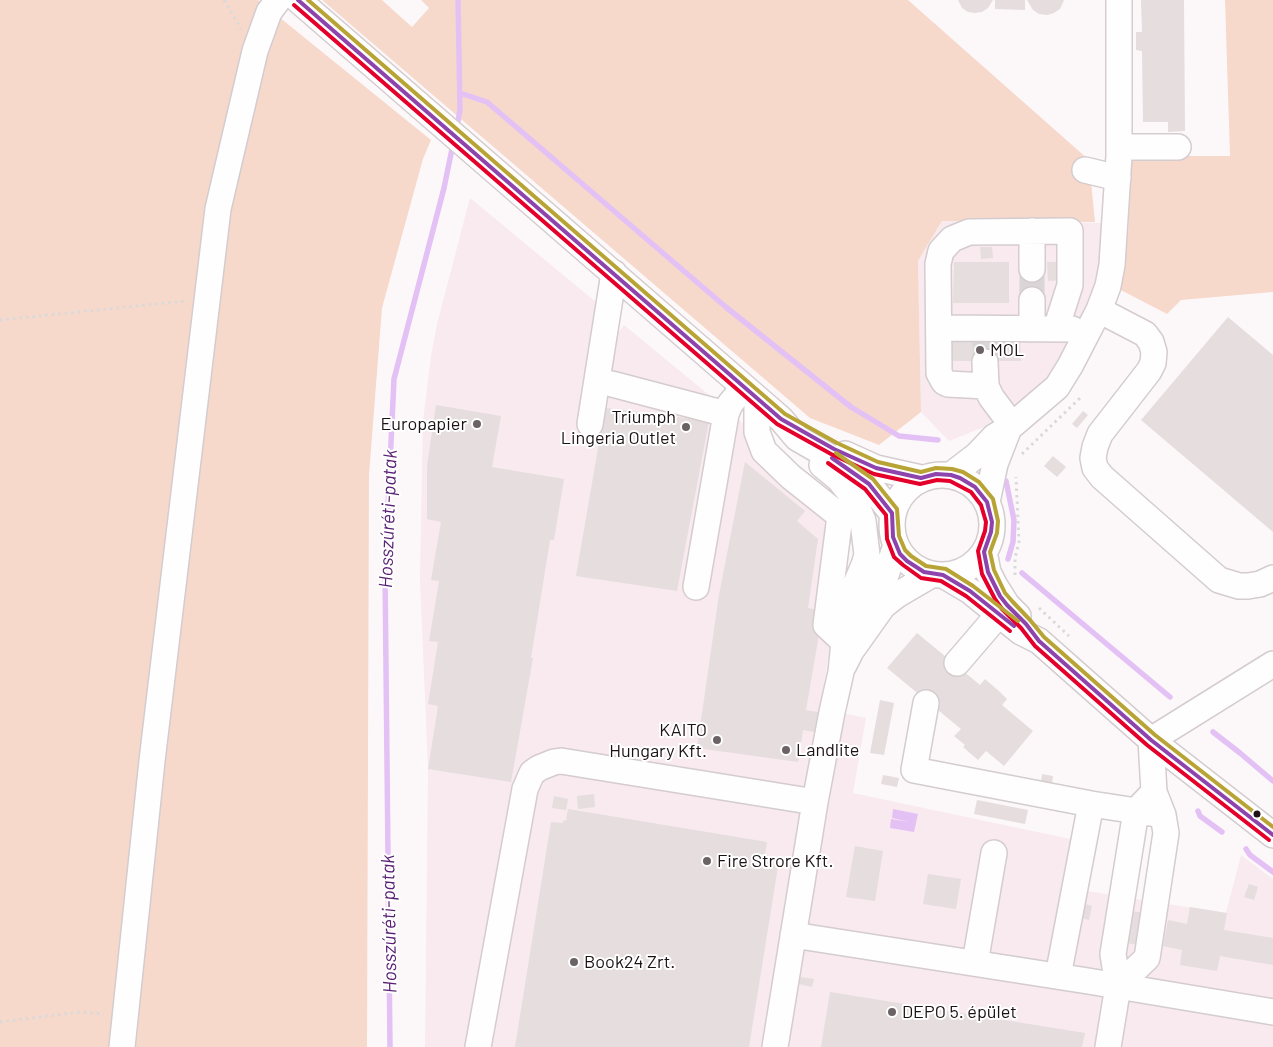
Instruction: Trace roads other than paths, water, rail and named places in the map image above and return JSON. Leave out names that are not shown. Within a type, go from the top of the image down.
[{"type":"street","points":[[122,1047],[152,761],[218,209],[252,62],[269,12],[278,0]]},
{"type":"street","points":[[298,0],[781,419],[807,452],[839,479],[854,498],[863,521],[866,554],[844,624],[841,672],[815,802],[775,1047]]},
{"type":"street","points":[[951,475],[977,455],[994,437],[1010,427],[1057,387],[1094,320],[1108,286],[1112,265],[1118,160],[1118,0]]},
{"type":"street","points":[[1085,170],[1118,160],[1178,147]]},
{"type":"street","points":[[1032,231],[1032,269]]},
{"type":"street","points":[[1044,329],[1070,284],[1070,231],[969,232],[956,236],[948,242],[941,251],[938,264],[939,373],[944,382],[948,384],[985,354],[1044,329],[1094,320],[1145,334],[1154,352],[1153,363],[1149,371],[1100,434],[1093,458],[1095,468],[1102,477],[1219,580],[1239,586],[1260,584],[1270,589]]},
{"type":"street","points":[[590,424],[614,273]]},
{"type":"street","points":[[1032,300],[1044,329]]},
{"type":"street","points":[[939,328],[985,354]]},
{"type":"street","points":[[985,354],[991,397],[1010,427]]},
{"type":"street","points":[[612,384],[726,414]]},
{"type":"street","points":[[696,587],[726,414],[730,404],[750,393]]},
{"type":"street","points":[[750,393],[757,432],[764,451],[792,477],[840,516],[826,625],[844,642]]},
{"type":"street","points":[[781,419],[834,449],[876,468],[921,478]]},
{"type":"street","points":[[987,502],[995,464],[1010,427]]},
{"type":"street","points":[[797,438],[864,479],[892,513]]},
{"type":"street","points":[[841,672],[851,651],[883,606],[897,595],[938,575],[962,571],[978,560],[984,552],[992,532],[992,522],[987,502],[982,494],[968,482],[951,475],[936,474],[921,478],[906,489],[896,504],[892,513],[891,529],[900,554],[915,568],[938,575],[970,591],[1021,632],[1039,642],[1151,740],[1273,835]]},
{"type":"street","points":[[844,642],[884,581],[896,545]]},
{"type":"street","points":[[984,552],[988,572],[1000,596],[1026,624],[1039,642]]},
{"type":"street","points":[[956,663],[999,614]]},
{"type":"street","points":[[1151,740],[1273,664]]},
{"type":"street","points":[[926,703],[914,770],[1136,811],[1158,804]]},
{"type":"street","points":[[1118,986],[1147,958],[1166,833],[1158,804],[1151,740]]},
{"type":"street","points":[[478,1047],[525,789],[532,773],[539,768],[561,761],[815,802]]},
{"type":"street","points":[[1058,976],[1091,804]]},
{"type":"street","points":[[1108,1047],[1118,986],[1113,954],[1136,811]]},
{"type":"street","points":[[975,963],[994,852]]},
{"type":"street","points":[[793,935],[1273,1012]]},
{"type":"waterway","name":"Hosszúréti-patak","points":[[457,127],[460,110],[458,0]]},
{"type":"waterway","points":[[460,93],[487,102],[727,308],[851,407],[899,436],[938,440]]},
{"type":"waterway","name":"Hosszúréti-patak","points":[[390,1047],[385,571],[394,379],[444,188],[453,144]]},
{"type":"waterway","points":[[1006,481],[1014,520],[1013,542],[1008,559]]},
{"type":"waterway","points":[[1022,573],[1170,697]]},
{"type":"waterway","points":[[1213,732],[1273,781]]},
{"type":"waterway","points":[[1198,811],[1200,816],[1222,832]]},
{"type":"waterway","points":[[1246,849],[1250,855],[1273,872]]},
{"type":"tunnel","points":[[1032,269],[1032,300]]},
{"type":"tunnel","points":[[985,339],[985,362]]},
{"type":"place","name":"MOL","points":[[980,350]]},
{"type":"place","name":"Europapier","points":[[477,424]]},
{"type":"place","name":"Triumph Lingeria Outlet","points":[[686,427]]},
{"type":"place","name":"KAITO Hungary Kft.","points":[[717,740]]},
{"type":"place","name":"Landlite","points":[[786,750]]},
{"type":"place","name":"Fire Strore Kft.","points":[[707,861]]},
{"type":"place","name":"Book24 Zrt.","points":[[574,962]]},
{"type":"place","name":"DEPO 5. épület","points":[[892,1012]]}]
